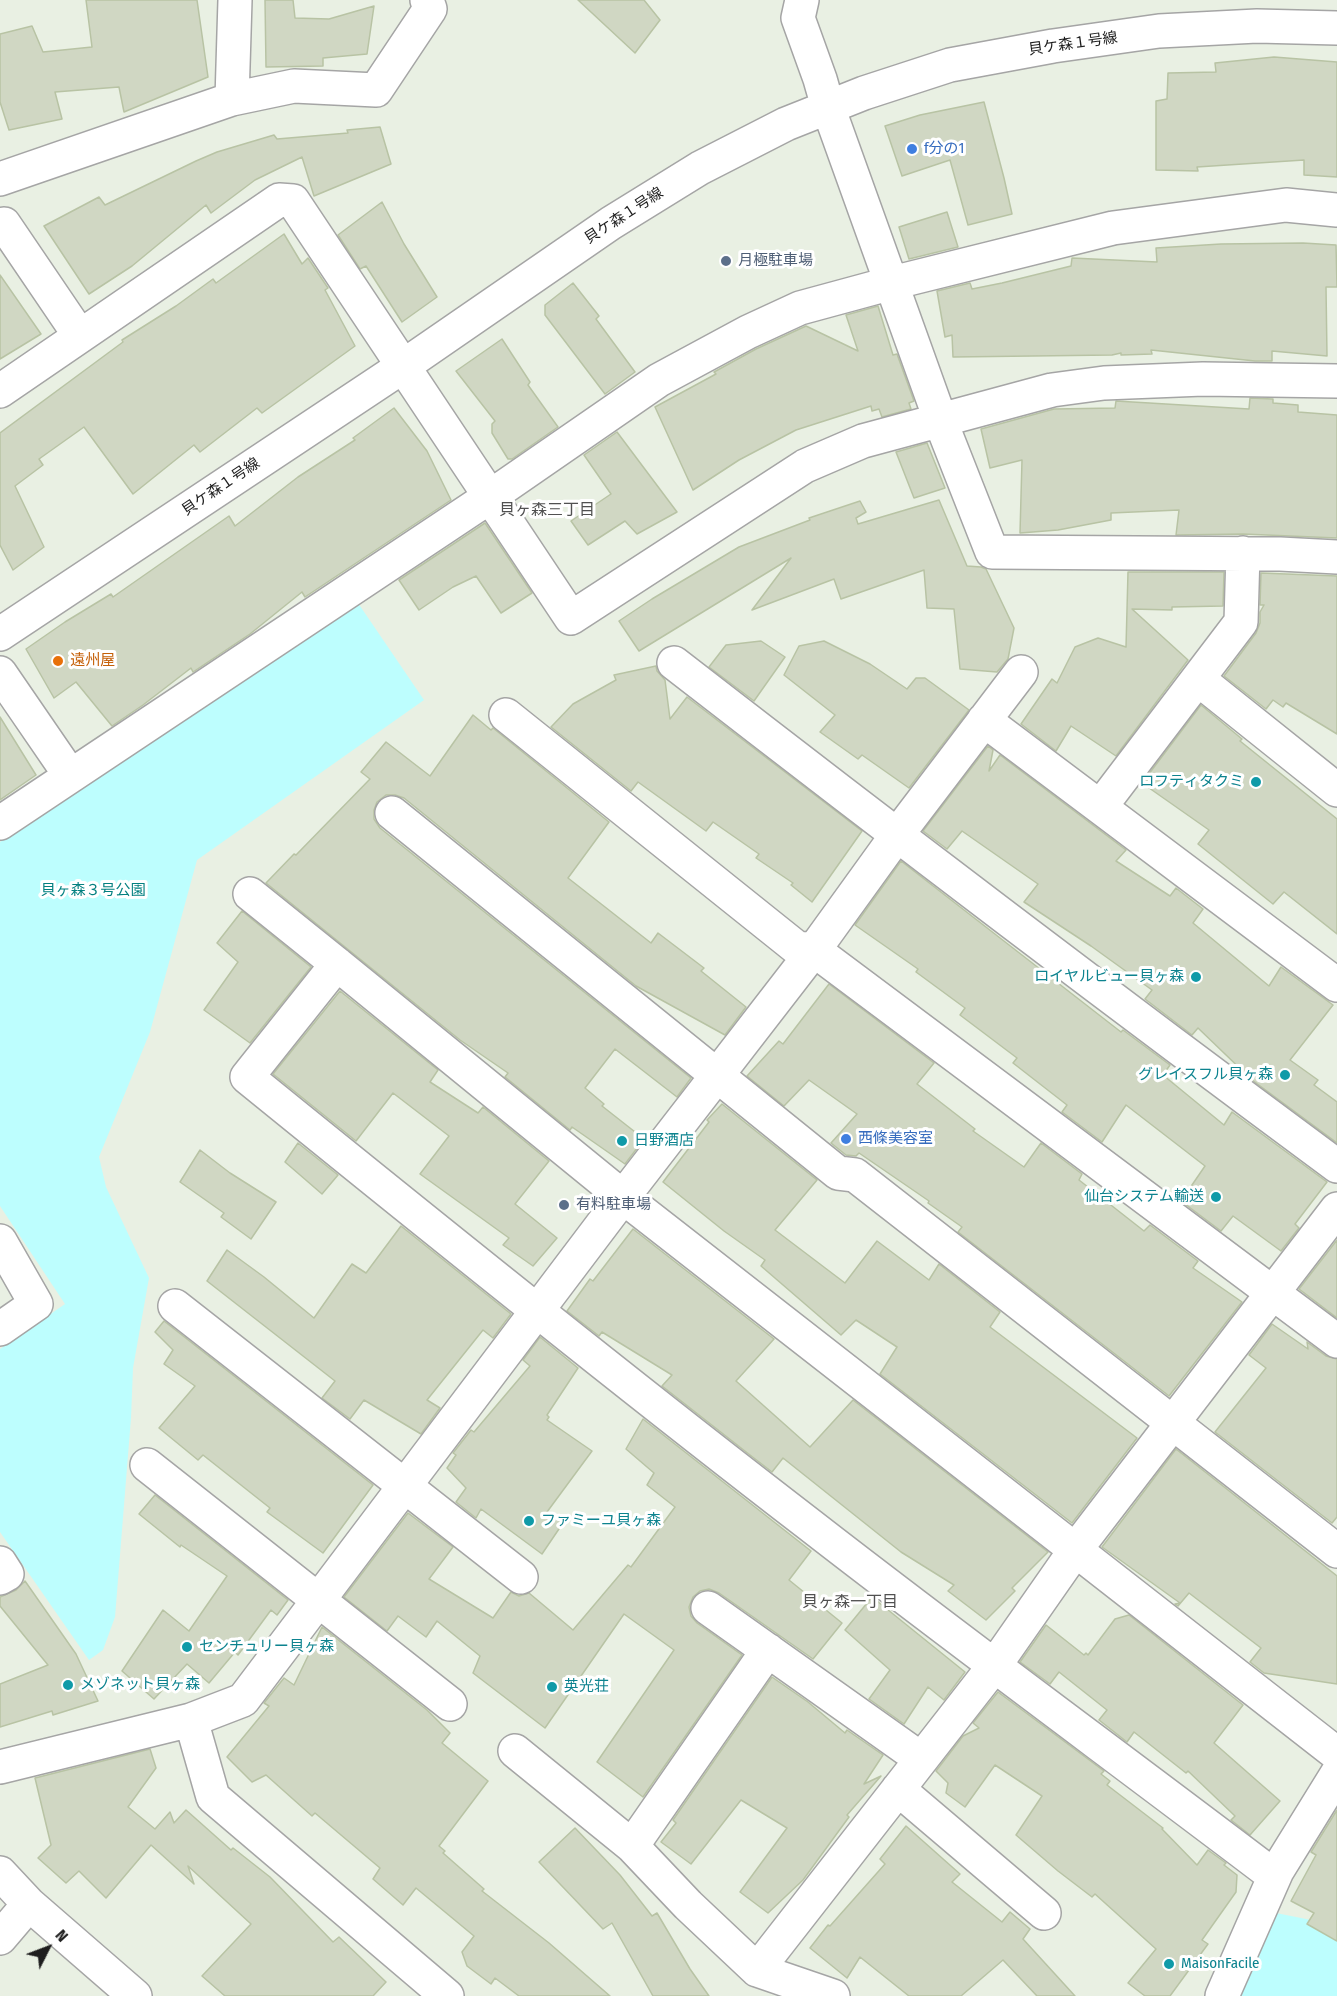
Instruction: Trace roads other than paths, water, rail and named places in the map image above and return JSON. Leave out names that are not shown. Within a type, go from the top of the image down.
[{"type":"street","points":[[232,99],[235,0]]},
{"type":"street","points":[[0,179],[232,99],[294,86],[376,90],[430,9],[427,0]]},
{"type":"street","points":[[801,0],[798,18],[828,107],[940,419],[992,552],[1243,553],[1337,557]]},
{"type":"street","name":"貝ケ森１号線","points":[[0,634],[402,367],[611,223],[700,168],[786,124],[864,93],[950,65],[1053,46],[1159,32],[1257,26],[1337,28]]},
{"type":"street","points":[[0,391],[279,200],[293,201],[571,618],[805,466],[863,441],[1052,390],[1104,383],[1203,379],[1337,381]]},
{"type":"street","points":[[0,823],[491,496],[659,380],[800,308],[1113,228],[1286,206],[1337,210]]},
{"type":"street","points":[[0,226],[4,224],[80,336]]},
{"type":"street","points":[[1101,806],[1241,622],[1243,553]]},
{"type":"street","points":[[674,663],[897,835],[1337,1166]]},
{"type":"street","points":[[0,1767],[191,1720],[243,1700],[622,1197],[814,950],[897,835],[1021,672]]},
{"type":"street","points":[[0,673],[70,775]]},
{"type":"street","points":[[1198,679],[1337,790]]},
{"type":"street","points":[[506,715],[797,948],[814,950],[1337,1341]]},
{"type":"street","points":[[984,720],[1337,986]]},
{"type":"street","points":[[392,813],[838,1173],[855,1175],[1337,1551]]},
{"type":"street","points":[[250,894],[622,1197],[1337,1754]]},
{"type":"street","points":[[338,964],[247,1077],[536,1312],[812,1527],[1274,1876]]},
{"type":"street","points":[[757,1970],[995,1665],[1076,1549],[1337,1209]]},
{"type":"street","points":[[0,1241],[36,1304],[0,1329]]},
{"type":"street","points":[[176,1306],[521,1576]]},
{"type":"street","points":[[147,1465],[450,1704]]},
{"type":"street","points":[[0,1563],[7,1574],[0,1578]]},
{"type":"street","points":[[708,1608],[921,1759]]},
{"type":"street","points":[[632,1846],[768,1650]]},
{"type":"street","points":[[191,1720],[213,1797],[447,1996]]},
{"type":"street","points":[[515,1751],[632,1846],[688,1905],[757,1970],[833,1996]]},
{"type":"street","points":[[1222,1996],[1274,1876],[1337,1774]]},
{"type":"street","points":[[898,1789],[1044,1913]]},
{"type":"street","points":[[0,1873],[29,1904],[135,1996]]},
{"type":"street","points":[[0,1938],[29,1904]]},
{"type":"place","name":"f分の1","points":[[912,149]]},
{"type":"place","name":"月極駐車場","points":[[726,261]]},
{"type":"place","name":"遠州屋","points":[[58,661]]},
{"type":"place","name":"ロフティタクミ","points":[[1256,782]]},
{"type":"place","name":"ロイヤルビュー貝ヶ森","points":[[1196,977]]},
{"type":"place","name":"グレイスフル貝ヶ森","points":[[1285,1075]]},
{"type":"place","name":"西條美容室","points":[[846,1139]]},
{"type":"place","name":"日野酒店","points":[[622,1141]]},
{"type":"place","name":"仙台システム輸送","points":[[1216,1197]]},
{"type":"place","name":"有料駐車場","points":[[564,1205]]},
{"type":"place","name":"ファミーユ貝ヶ森","points":[[529,1521]]},
{"type":"place","name":"センチュリー貝ヶ森","points":[[187,1647]]},
{"type":"place","name":"メゾネット貝ヶ森","points":[[68,1685]]},
{"type":"place","name":"英光荘","points":[[552,1687]]},
{"type":"place","name":"MaisonFacile","points":[[1169,1964]]},
{"type":"district","name":"貝ヶ森三丁目","points":[[547,511]]},
{"type":"district","name":"貝ヶ森一丁目","points":[[850,1603]]},
{"type":"park label","name":"貝ヶ森３号公園","points":[[93,891]]}]
